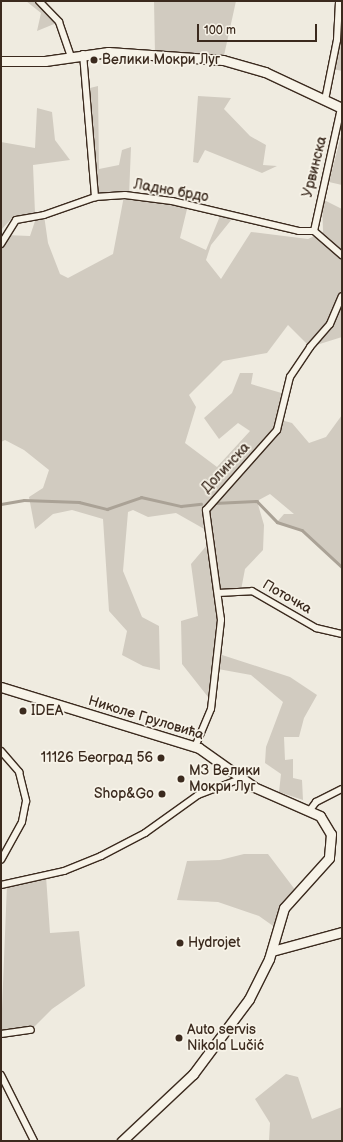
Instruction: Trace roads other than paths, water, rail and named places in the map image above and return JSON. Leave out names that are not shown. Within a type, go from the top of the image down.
[{"type":"street","points":[[39,1],[59,22],[71,56]]},
{"type":"street","points":[[325,100],[337,40],[339,1]]},
{"type":"street","points":[[1,61],[45,61],[84,54],[127,52],[232,61],[341,108]]},
{"type":"street","points":[[84,54],[95,197]]},
{"type":"street","name":"Урвинска","points":[[314,231],[341,108]]},
{"type":"street","name":"Ладно брдо","points":[[1,244],[16,220],[44,216],[95,197],[124,195],[172,201],[299,231],[314,231]]},
{"type":"street","points":[[314,231],[342,255]]},
{"type":"street","name":"Долинска","points":[[195,747],[213,698],[220,626],[218,593],[208,544],[206,510],[277,430],[290,377],[310,347],[330,324],[342,296]]},
{"type":"street","name":"Поточка","points":[[218,593],[252,591],[316,628],[342,634]]},
{"type":"street","name":"Николе Груловића","points":[[1,687],[195,747],[215,757],[240,779],[268,794],[310,810],[327,825],[332,850],[324,865],[286,904],[272,951],[249,999],[202,1063],[122,1141]]},
{"type":"street","points":[[1,751],[19,772],[26,801],[22,822],[1,860]]},
{"type":"street","points":[[1,885],[64,871],[101,856],[145,833],[198,795],[240,779]]},
{"type":"street","points":[[310,810],[316,802],[342,789]]},
{"type":"street","points":[[272,951],[342,932]]},
{"type":"street","points":[[1,1034],[31,1030]]},
{"type":"street","points":[[1,1074],[34,1141]]},
{"type":"waterway","points":[[1,504],[24,500],[79,502],[107,509],[141,497],[181,506],[201,504]]},
{"type":"waterway","points":[[214,503],[257,501],[277,522],[302,530],[342,567]]},
{"type":"place","name":"Велики Мокри Луг","points":[[94,60]]},
{"type":"place","name":"IDEA","points":[[23,711]]},
{"type":"place","name":"11126 Београд 56","points":[[161,758]]},
{"type":"place","name":"МЗ Велики Мокри Луг","points":[[181,779]]},
{"type":"place","name":"Shop&Go","points":[[162,794]]},
{"type":"place","name":"Hydrojet","points":[[180,943]]},
{"type":"place","name":"Auto servis Nikola Lučić","points":[[179,1038]]}]
